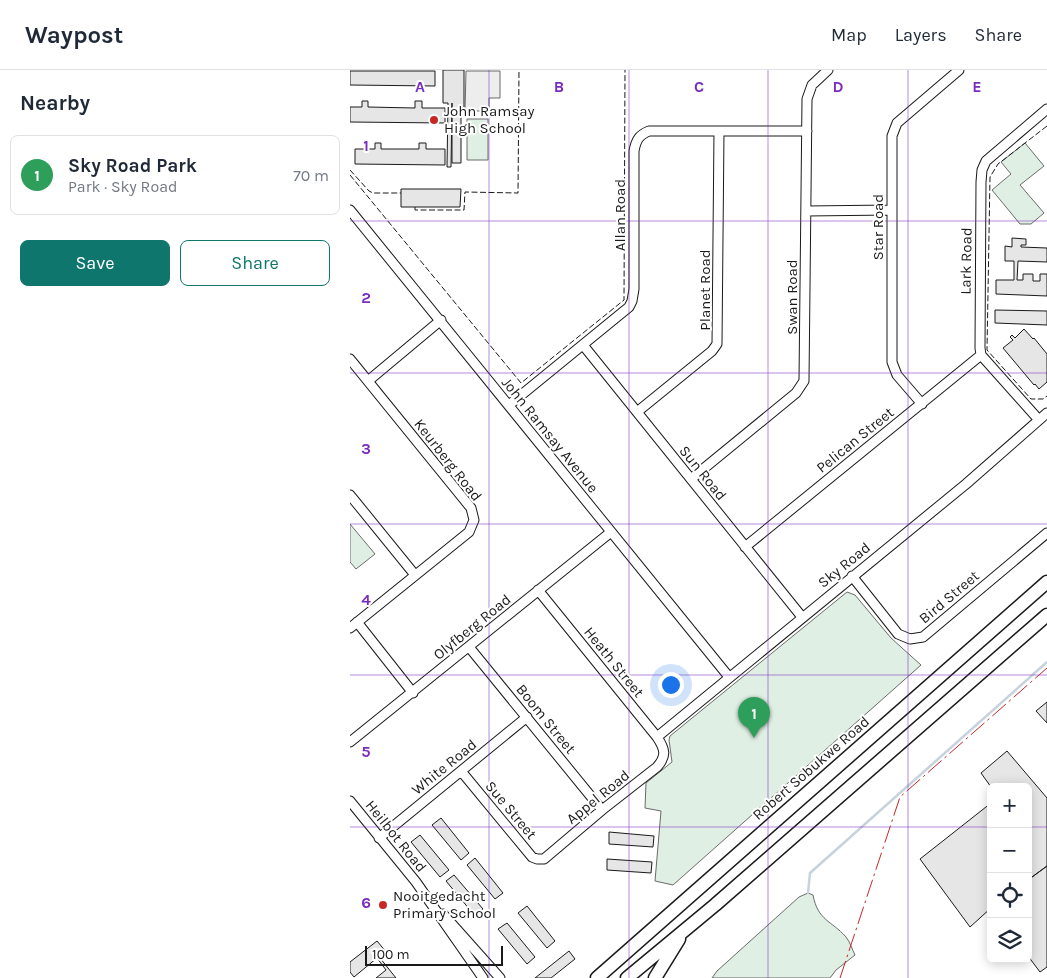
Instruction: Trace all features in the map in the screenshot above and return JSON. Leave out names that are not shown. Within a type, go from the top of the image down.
[{"type":"main road","name":"Robert Sobukwe Road","points":[[597,978],[1047,582]]},
{"type":"main road","points":[[627,978],[1047,615]]},
{"type":"main road","points":[[655,978],[682,932]]},
{"type":"street","name":"Swan Road","points":[[691,479],[790,398],[802,385],[805,374],[806,131],[808,94],[812,85],[828,70]]},
{"type":"street","name":"Star Road","points":[[922,404],[897,375],[892,362],[892,136],[894,127],[959,70]]},
{"type":"street","name":"Lark Road","points":[[982,355],[979,329],[982,170],[986,161],[1047,109]]},
{"type":"street","name":"Allan Road","points":[[509,405],[629,307],[632,301],[634,290],[634,151],[636,140],[640,136],[649,131],[806,131]]},
{"type":"street","name":"Planet Road","points":[[637,412],[712,351],[717,344],[719,131]]},
{"type":"street","name":"John Ramsay Avenue","points":[[350,210],[729,677]]},
{"type":"street","points":[[806,211],[892,210]]},
{"type":"street","points":[[368,381],[441,320]]},
{"type":"street","name":"Sun Road","points":[[583,345],[802,617]]},
{"type":"street","points":[[982,355],[1038,420]]},
{"type":"street","name":"Pelican Street","points":[[745,547],[982,355]]},
{"type":"street","name":"Keurberg Road","points":[[350,359],[471,508],[474,516],[474,524],[469,532],[353,625]]},
{"type":"street","name":"Sky Road","points":[[657,737],[966,484],[1047,413]]},
{"type":"street","points":[[350,495],[415,575]]},
{"type":"street","name":"Olyfberg Road","points":[[350,742],[611,532]]},
{"type":"street","name":"Bird Street","points":[[852,576],[898,634],[910,639],[919,638],[930,631],[1047,533]]},
{"type":"street","name":"Heath Street","points":[[538,590],[657,737],[662,744],[664,753]]},
{"type":"street","points":[[353,625],[413,693]]},
{"type":"street","name":"Boom Street","points":[[469,647],[602,810]]},
{"type":"street","name":"White Road","points":[[379,838],[527,717]]},
{"type":"street","name":"Appel Road","points":[[544,859],[657,767],[664,759],[664,753]]},
{"type":"street","name":"Sue Street","points":[[461,771],[532,856],[537,859],[544,859]]},
{"type":"street","name":"Heilbot Road","points":[[350,801],[420,888],[500,978]]},
{"type":"street","name":"Heilbot Road","points":[[420,888],[483,978]]},
{"type":"green space","points":[[467,119],[488,119],[488,160],[467,160]]},
{"type":"green space","points":[[1025,143],[1044,166],[1020,185],[1044,213],[1031,224],[1020,224],[992,190],[1011,174],[1001,162]]},
{"type":"green space","points":[[350,524],[375,554],[356,569],[350,562]]},
{"type":"green space","points":[[847,592],[855,595],[891,638],[921,665],[673,885],[655,881],[661,811],[645,808],[646,783],[672,762],[670,736]]},
{"type":"green space","points":[[808,893],[813,895],[815,904],[822,915],[846,937],[855,955],[836,970],[830,978],[712,978],[717,971],[799,897]]},
{"type":"shaded area","points":[[466,71],[500,71],[500,98],[489,98],[489,111],[465,111]]},
{"type":"building","points":[[443,70],[464,70],[464,110],[461,110],[461,163],[452,163],[452,103],[451,167],[447,167],[448,103],[443,103]]},
{"type":"building","points":[[350,71],[435,71],[435,86],[350,85]]},
{"type":"building","points":[[362,101],[368,101],[368,107],[415,108],[415,101],[422,101],[422,108],[445,108],[445,123],[350,122],[350,107],[362,107]]},
{"type":"building","points":[[375,143],[381,143],[381,149],[419,149],[419,143],[426,143],[426,149],[445,149],[445,165],[355,164],[355,149],[375,149]]},
{"type":"building","points":[[401,189],[461,189],[460,207],[401,207]]},
{"type":"building","points":[[1012,238],[1026,239],[1026,245],[1021,245],[1021,247],[1047,248],[1047,262],[1018,261],[1017,280],[1023,280],[1023,274],[1033,274],[1033,281],[1040,281],[1040,274],[1047,274],[1047,296],[996,294],[996,280],[1014,280],[1014,261],[1005,261],[1005,246],[1012,247]]},
{"type":"building","points":[[995,310],[1047,311],[1047,325],[995,323]]},
{"type":"building","points":[[1024,329],[1047,354],[1047,382],[1039,389],[1003,348],[1013,340],[1010,337],[1012,335],[1015,338]]},
{"type":"building","points":[[1047,702],[1047,723],[1036,711]]},
{"type":"building","points":[[1007,751],[1047,798],[1047,866],[1032,877],[1032,783],[988,783],[981,773]]},
{"type":"building","points":[[987,806],[987,912],[970,927],[920,859]]},
{"type":"building","points":[[441,818],[469,853],[461,860],[432,825]]},
{"type":"building","points":[[609,832],[654,836],[653,847],[609,844]]},
{"type":"building","points":[[420,835],[449,870],[440,877],[411,842]]},
{"type":"building","points":[[475,858],[503,893],[495,899],[467,865]]},
{"type":"building","points":[[607,859],[652,862],[651,873],[607,870]]},
{"type":"building","points":[[1047,866],[1047,967],[1040,972],[1032,961],[1032,877]]},
{"type":"building","points":[[454,875],[483,909],[475,916],[446,881]]},
{"type":"building","points":[[527,906],[555,941],[547,948],[518,913]]},
{"type":"building","points":[[507,923],[535,957],[527,964],[498,929]]},
{"type":"building","points":[[377,941],[387,953],[380,958],[396,978],[376,978],[386,970],[377,958],[354,977],[350,972],[350,962]]},
{"type":"building","points":[[569,951],[575,959],[551,978],[535,978]]},
{"type":"waterway","points":[[808,893],[810,873],[1047,662]]},
{"type":"fence","points":[[415,207],[415,210],[464,210],[465,192],[518,193],[519,70]]},
{"type":"fence","points":[[350,175],[521,383],[624,300],[625,70]]},
{"type":"fence","points":[[1047,126],[998,164],[990,177],[987,350],[1031,399],[1043,399],[1047,396]]},
{"type":"fence","points":[[350,170],[373,193],[401,193]]},
{"type":"power","points":[[840,978],[900,797],[1047,668]]},
{"type":"place","name":"John Ramsay High School","points":[[434,120]]},
{"type":"place","name":"Sky Road Park","points":[[754,738]]},
{"type":"place","name":"Nooitgedacht Primary School","points":[[383,905]]}]
